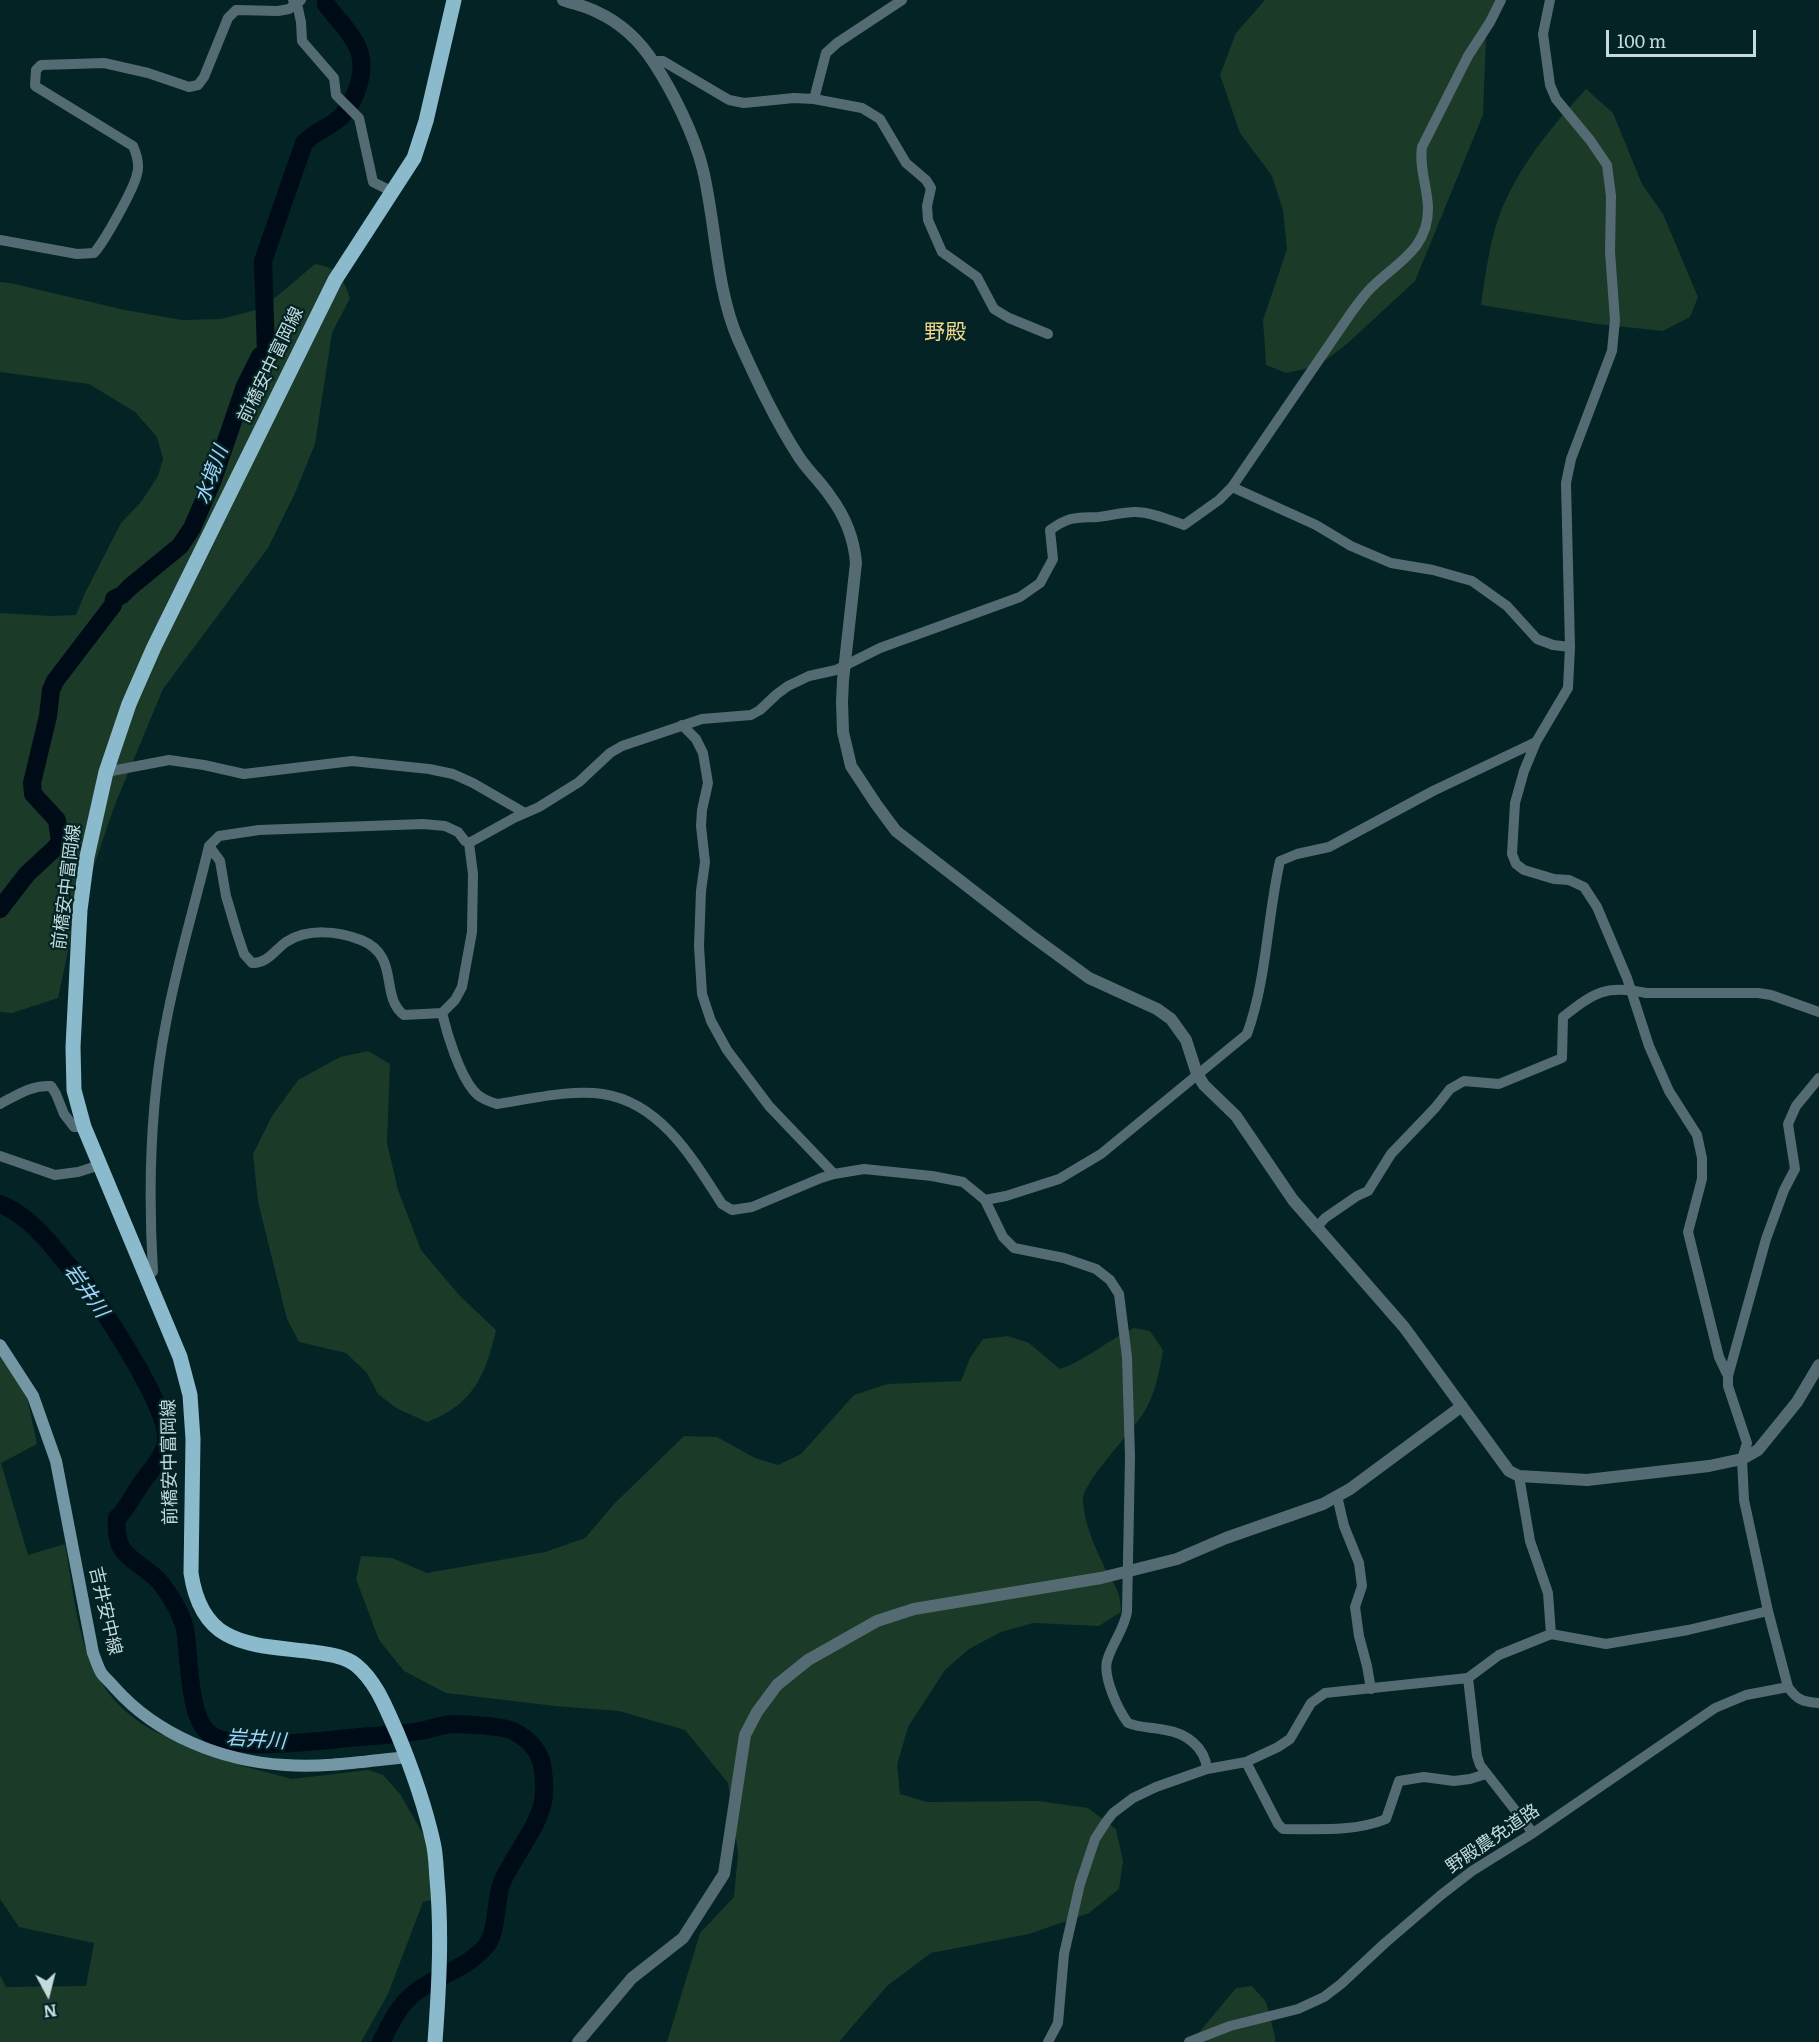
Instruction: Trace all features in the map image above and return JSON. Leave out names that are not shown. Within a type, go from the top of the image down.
[{"type":"main road","name":"前橋安中富岡線","points":[[406,1753],[388,1711],[370,1679],[355,1664],[335,1655],[249,1644],[223,1634],[211,1625],[199,1607],[191,1574],[193,1439],[190,1395],[180,1357],[84,1127],[75,1090],[73,1047],[80,910],[87,857],[106,772],[129,704],[154,647],[329,290],[414,158],[426,121],[454,0]]},
{"type":"main road","name":"吉井安中線","points":[[0,1345],[33,1396],[56,1461],[93,1653],[102,1674],[126,1700],[161,1728],[202,1748],[246,1760],[284,1766],[317,1766],[406,1753]]},
{"type":"main road","points":[[406,1753],[434,1843],[441,1934],[435,2042]]},
{"type":"street","points":[[563,0],[596,11],[616,22],[638,40],[654,62],[683,117],[703,169],[728,311],[737,338],[777,420],[800,459],[836,506],[854,543],[856,563],[842,702],[843,732],[851,766],[896,831],[1089,978],[1157,1009],[1171,1019],[1186,1040],[1197,1074],[1204,1085],[1236,1116],[1286,1191],[1404,1327],[1509,1471],[1519,1476],[1587,1480],[1709,1467],[1742,1459],[1758,1450],[1797,1402],[1819,1365]]},
{"type":"street","points":[[814,99],[826,53],[837,43],[902,0]]},
{"type":"street","points":[[469,843],[579,782],[610,753],[622,746],[702,719],[751,715],[760,711],[788,686],[808,676],[836,670],[880,648],[1020,597],[1040,583],[1053,559],[1050,530],[1064,520],[1079,516],[1098,517],[1136,512],[1184,525],[1220,500],[1232,487],[1370,288],[1404,261],[1417,247],[1424,234],[1428,208],[1420,157],[1422,147],[1468,56],[1501,0]]},
{"type":"street","points":[[1550,0],[1543,34],[1550,85],[1556,99],[1590,140],[1607,165],[1611,196],[1610,252],[1615,320],[1612,351],[1571,459],[1566,483],[1570,647],[1568,688],[1536,742],[1524,771],[1515,803],[1512,854],[1516,864],[1524,870],[1554,879],[1569,880],[1584,887],[1597,907],[1627,978],[1649,1046],[1669,1091],[1696,1135],[1702,1158],[1702,1179],[1688,1232],[1719,1357],[1728,1376]]},
{"type":"street","points":[[297,1],[302,41],[334,78],[336,95],[359,118],[373,182],[393,192]]},
{"type":"street","points":[[0,240],[77,254],[94,253],[114,221],[137,174],[138,157],[133,146],[35,86],[36,70],[41,65],[104,63],[148,73],[189,87],[198,85],[204,77],[228,18],[236,10],[278,11],[289,9],[297,1]]},
{"type":"street","points":[[654,62],[663,61],[729,100],[744,103],[794,98],[814,99],[862,108],[880,119],[906,163],[927,180],[931,188],[927,206],[928,220],[942,252],[977,277],[994,309],[1009,318],[1048,333]]},
{"type":"street","points":[[1232,487],[1316,525],[1351,546],[1391,563],[1433,570],[1472,581],[1507,606],[1537,639],[1552,645],[1570,647]]},
{"type":"street","points":[[682,725],[696,739],[703,753],[708,783],[701,826],[705,862],[701,891],[699,946],[702,994],[711,1021],[727,1050],[769,1106],[834,1174]]},
{"type":"street","points":[[985,1200],[1006,1196],[1059,1179],[1101,1154],[1246,1034],[1257,1001],[1272,892],[1280,861],[1297,854],[1329,847],[1433,791],[1536,742]]},
{"type":"street","points":[[106,772],[169,760],[244,774],[352,761],[429,769],[453,774],[525,813]]},
{"type":"street","points":[[146,1276],[153,1272],[149,1209],[155,1103],[165,1026],[209,846],[219,836],[259,830],[423,824],[445,826],[458,832],[469,843],[473,874],[472,932],[462,987],[455,1000],[442,1013],[404,1015],[397,1010],[383,958],[376,948],[354,937],[324,932],[302,933],[286,942],[265,961],[252,963],[244,954],[237,933],[226,896],[220,861],[209,846]]},
{"type":"street","points":[[1316,1228],[1325,1218],[1368,1191],[1391,1154],[1450,1089],[1464,1081],[1499,1084],[1562,1058],[1563,1017],[1588,997],[1603,991],[1630,990],[1646,993],[1758,993],[1771,995],[1819,1012]]},
{"type":"street","points":[[442,1013],[446,1030],[465,1075],[473,1090],[484,1100],[497,1104],[583,1093],[604,1094],[628,1101],[649,1112],[676,1139],[722,1204],[732,1210],[752,1207],[834,1174],[864,1169],[932,1176],[963,1182],[985,1200],[1003,1237],[1014,1248],[1064,1258],[1096,1269],[1110,1280],[1119,1294],[1127,1357],[1130,1457],[1127,1612],[1125,1624],[1106,1664],[1113,1695],[1128,1724],[1167,1730],[1182,1735],[1199,1748],[1206,1760],[1207,1769]]},
{"type":"street","points":[[1819,1078],[1796,1106],[1788,1124],[1795,1169],[1784,1190],[1766,1239],[1728,1376],[1728,1386],[1747,1443],[1742,1459],[1744,1500],[1768,1611],[1788,1686],[1795,1697],[1801,1701],[1819,1703]]},
{"type":"street","points":[[0,1104],[27,1089],[51,1086],[64,1114],[74,1127],[84,1127]]},
{"type":"street","points":[[0,1156],[55,1175],[78,1172],[100,1165]]},
{"type":"street","points":[[578,2042],[632,1978],[683,1938],[724,1874],[745,1735],[757,1712],[777,1684],[808,1660],[877,1622],[914,1609],[1126,1572],[1177,1559],[1226,1538],[1323,1504],[1350,1489],[1462,1406]]},
{"type":"street","points":[[1519,1476],[1530,1541],[1548,1593],[1551,1634]]},
{"type":"street","points":[[1337,1496],[1344,1526],[1359,1563],[1362,1586],[1355,1607],[1371,1689]]},
{"type":"street","points":[[1048,2042],[1058,2023],[1064,1954],[1080,1884],[1099,1832],[1113,1813],[1133,1798],[1156,1787],[1207,1769],[1246,1762],[1278,1747],[1290,1739],[1311,1703],[1320,1695],[1341,1690],[1371,1689],[1468,1678],[1499,1655],[1551,1634],[1606,1644],[1688,1630],[1768,1611]]},
{"type":"street","points":[[1468,1678],[1477,1756],[1486,1774],[1533,1833]]},
{"type":"street","name":"野殿農免道路","points":[[1189,2042],[1230,2026],[1310,2005],[1324,1997],[1441,1895],[1472,1871],[1533,1833],[1715,1707],[1746,1695],[1788,1686]]},
{"type":"street","points":[[1246,1762],[1278,1824],[1283,1829],[1335,1829],[1374,1824],[1386,1819],[1400,1780],[1424,1778],[1454,1781],[1486,1774]]},
{"type":"green space","points":[[1265,0],[1496,0],[1486,37],[1483,115],[1415,281],[1348,343],[1318,366],[1286,373],[1266,365],[1263,320],[1287,249],[1283,210],[1272,176],[1240,133],[1220,75],[1236,33]]},
{"type":"green space","points":[[1586,89],[1613,113],[1642,184],[1663,214],[1698,297],[1690,317],[1663,331],[1597,324],[1481,305],[1492,240],[1498,219],[1514,183],[1560,118]]},
{"type":"green space","points":[[315,264],[335,271],[345,284],[350,298],[332,333],[315,444],[295,493],[268,548],[163,689],[114,807],[73,928],[58,998],[12,1013],[0,1012],[0,613],[76,615],[121,523],[141,502],[158,476],[163,459],[157,437],[135,412],[89,384],[0,372],[0,282],[125,310],[182,320],[221,319],[263,308]]},
{"type":"green space","points":[[368,1051],[390,1064],[387,1143],[398,1190],[421,1250],[460,1296],[496,1330],[487,1361],[475,1386],[456,1407],[427,1422],[396,1408],[378,1394],[367,1373],[346,1353],[299,1342],[287,1319],[258,1202],[253,1154],[272,1116],[298,1080],[340,1057]]},
{"type":"green space","points":[[1134,1328],[1150,1331],[1163,1350],[1155,1387],[1141,1417],[1091,1481],[1083,1501],[1090,1535],[1118,1592],[1121,1612],[1099,1626],[1033,1623],[1001,1632],[969,1649],[945,1670],[908,1727],[897,1765],[900,1794],[927,1802],[1038,1801],[1088,1808],[1116,1829],[1123,1861],[1119,1889],[1089,1913],[1029,1934],[931,1953],[887,1986],[839,2042],[667,2042],[700,1933],[734,1897],[738,1853],[728,1783],[685,1730],[619,1711],[446,1693],[404,1671],[379,1640],[356,1579],[361,1556],[392,1558],[427,1573],[545,1552],[585,1538],[615,1503],[684,1436],[717,1437],[755,1458],[778,1465],[801,1454],[854,1395],[887,1384],[961,1381],[970,1358],[983,1339],[1008,1336],[1029,1343],[1060,1369]]},
{"type":"green space","points":[[0,1355],[27,1397],[37,1444],[1,1463],[28,1555],[65,1544],[74,1601],[87,1652],[98,1676],[112,1697],[132,1716],[158,1733],[243,1766],[292,1779],[368,1770],[383,1775],[400,1794],[429,1844],[432,1900],[423,1902],[388,1994],[361,2042],[0,2042],[0,1975],[6,1987],[86,1986],[94,1943],[19,1927],[0,1899]]},
{"type":"green space","points":[[1252,1986],[1266,2002],[1275,2042],[1191,2042],[1236,1988]]},
{"type":"waterway","name":"水境川","points":[[0,909],[27,874],[60,842],[57,820],[33,794],[32,783],[48,716],[51,690],[55,681],[113,605],[114,599],[122,595],[180,546],[192,528],[212,482],[245,386],[260,356],[266,352],[263,261],[304,143],[342,116],[356,92],[361,73],[357,46],[326,4],[326,0]]},
{"type":"waterway","name":"岩井川","points":[[0,1204],[32,1224],[70,1268],[80,1275],[132,1357],[157,1405],[164,1425],[165,1447],[156,1464],[117,1518],[118,1540],[126,1554],[164,1587],[181,1616],[185,1629],[194,1703],[198,1717],[205,1728],[213,1736],[226,1741],[263,1744],[405,1733],[452,1724],[484,1726],[508,1729],[519,1734],[529,1742],[540,1757],[543,1770],[543,1803],[535,1825],[502,1882],[490,1940],[470,1961],[412,1995],[398,2011],[381,2042]]},
{"type":"district","name":"野殿","points":[[945,333]]}]
